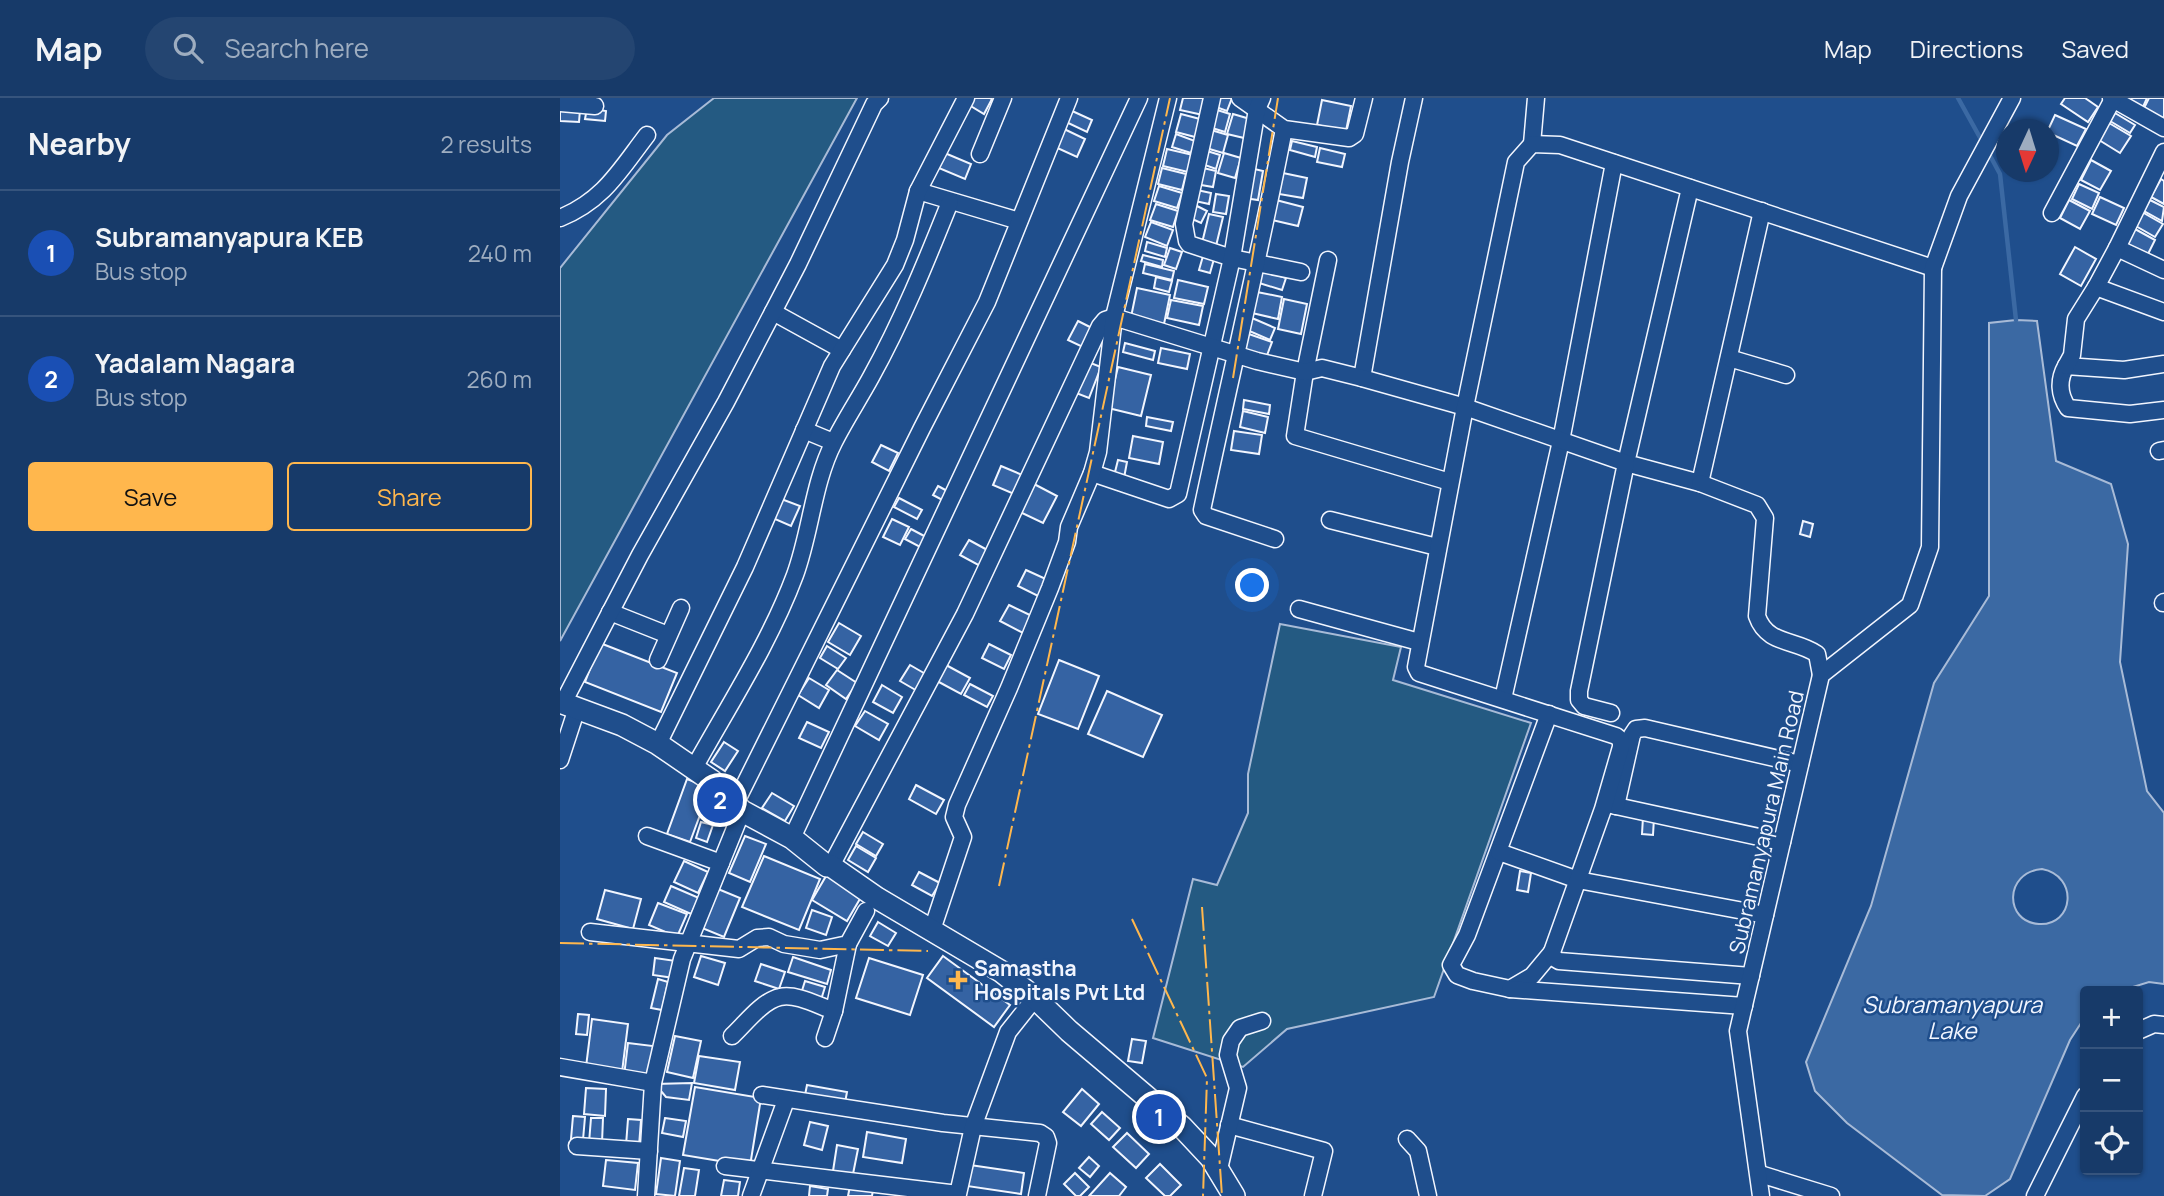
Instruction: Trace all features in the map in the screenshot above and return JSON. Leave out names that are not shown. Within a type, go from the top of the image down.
[{"type":"main road","points":[[567,704],[622,725],[658,744],[712,781],[739,808],[792,838],[827,866],[831,866],[877,898],[1002,972],[1182,1127],[1219,1169],[1234,1196]]},
{"type":"street","points":[[560,760],[567,704],[610,612],[726,402],[874,104],[880,98]]},
{"type":"street","points":[[658,744],[745,567],[832,366],[895,265],[905,240],[918,191],[966,98]]},
{"type":"street","points":[[981,154],[1003,98]]},
{"type":"street","points":[[646,1196],[653,1083],[682,959],[721,863],[739,808],[922,428],[987,302],[1069,98]]},
{"type":"street","points":[[792,838],[1139,98]]},
{"type":"street","points":[[932,930],[963,837],[954,817],[957,805],[1050,588],[1067,542],[1069,527],[1098,452],[1114,317],[1168,98]]},
{"type":"street","points":[[1212,98],[1184,224],[1187,241],[1232,258],[1301,272]]},
{"type":"street","points":[[1240,98],[1260,104],[1284,130],[1349,138],[1355,134],[1364,98]]},
{"type":"street","points":[[1362,378],[1414,98]]},
{"type":"street","points":[[1536,98],[1532,144],[1516,162],[1415,660],[1419,673],[1616,736],[1621,747],[1610,805]]},
{"type":"street","points":[[2052,213],[2112,99],[2164,128]]},
{"type":"street","name":"Subramanyapura Main Road","points":[[1761,1196],[1738,1031],[1821,675],[1910,605],[1930,547],[1933,268],[1959,196],[2011,100]]},
{"type":"street","points":[[560,103],[595,106]]},
{"type":"street","points":[[1092,473],[1169,499],[1178,494],[1232,258],[1260,104]]},
{"type":"street","points":[[1202,510],[1235,353],[1258,262],[1284,130]]},
{"type":"street","points":[[560,219],[597,198],[615,180],[647,135]]},
{"type":"street","points":[[1532,144],[1560,145],[1933,268]]},
{"type":"street","points":[[2164,152],[2117,248],[2076,319],[2072,355],[2060,386],[2068,408],[2130,414],[2164,410]]},
{"type":"street","points":[[1503,699],[1561,441],[1614,163]]},
{"type":"street","points":[[1611,713],[1584,706],[1579,700],[1579,691],[1626,463],[1690,188]]},
{"type":"street","points":[[918,191],[1019,221]]},
{"type":"street","points":[[694,768],[772,628],[803,554],[820,477],[833,442],[872,377],[916,289],[950,202]]},
{"type":"street","points":[[1700,483],[1762,211]]},
{"type":"street","points":[[2117,248],[2164,270]]},
{"type":"street","points":[[1328,260],[1295,436],[1450,482]]},
{"type":"street","points":[[2096,286],[2164,312]]},
{"type":"street","points":[[773,312],[842,350]]},
{"type":"street","points":[[831,866],[965,614],[1100,326],[1105,320],[1114,317],[1257,361],[1305,372],[1322,368],[1465,407],[1626,463],[1700,483],[1757,505],[1765,518],[1757,616],[1761,627],[1771,636],[1818,654],[1821,675]]},
{"type":"street","points":[[1728,358],[1786,375]]},
{"type":"street","points":[[2066,366],[2124,370],[2164,364]]},
{"type":"street","points":[[804,430],[833,442]]},
{"type":"street","points":[[1174,497],[1202,510],[1206,516],[1275,539]]},
{"type":"street","points":[[1330,520],[1437,547]]},
{"type":"street","points":[[658,660],[681,608]]},
{"type":"street","points":[[1299,609],[1419,642]]},
{"type":"street","points":[[610,612],[668,635]]},
{"type":"street","points":[[1549,714],[1467,935],[1451,965],[1457,975],[1510,989],[1744,1006]]},
{"type":"street","points":[[1510,989],[1532,976],[1552,951],[1610,805],[1636,729],[1645,728],[1800,764]]},
{"type":"street","points":[[1610,805],[1782,842]]},
{"type":"street","points":[[647,836],[721,863]]},
{"type":"street","points":[[1499,852],[1578,880],[1765,915]]},
{"type":"street","points":[[825,1038],[834,1011],[848,944],[866,911]]},
{"type":"street","points":[[590,932],[739,949],[757,938],[769,937],[784,944],[820,950],[848,944]]},
{"type":"street","points":[[1552,951],[1554,958],[1559,961],[1751,976]]},
{"type":"street","points":[[732,1036],[768,1003],[779,997],[790,996],[834,1011]]},
{"type":"street","points":[[725,1166],[958,1194],[973,1127],[1009,1032],[1035,998]]},
{"type":"street","points":[[1219,1169],[1238,1088],[1228,1055],[1231,1041],[1241,1028],[1262,1021]]},
{"type":"street","points":[[2143,1029],[2154,1024],[2164,1025]]},
{"type":"street","points":[[560,1067],[653,1083]]},
{"type":"street","points":[[762,1095],[973,1127],[1040,1133],[1046,1137],[1048,1143],[1037,1196]]},
{"type":"street","points":[[751,1196],[786,1100]]},
{"type":"street","points":[[2035,1196],[2080,1106]]},
{"type":"street","points":[[1229,1125],[1324,1151],[1313,1196]]},
{"type":"street","points":[[1407,1139],[1418,1151],[1428,1196]]},
{"type":"street","points":[[577,1146],[649,1151]]},
{"type":"street","points":[[1760,1174],[1831,1196]]},
{"type":"shaded area","points":[[714,98],[857,98],[560,641],[560,268],[667,135]]},
{"type":"shaded area","points":[[1280,624],[1401,647],[1393,680],[1531,723],[1434,997],[1287,1029],[1243,1067],[1153,1038],[1193,879],[1217,885],[1248,813],[1248,774]]},
{"type":"water","name":"Subramanyapura Lake","points":[[2037,321],[2056,461],[2111,484],[2128,544],[2120,662],[2147,791],[2164,813],[2164,984],[2149,982],[2136,986],[2080,986],[2080,1025],[2070,1040],[2010,1179],[1985,1196],[1942,1195],[1847,1123],[1815,1091],[1806,1062],[1871,906],[1934,683],[1989,596],[1989,323]],"holes":[[[2042,869],[2054,873],[2062,881],[2068,900],[2059,917],[2039,924],[2019,915],[2013,897],[2015,887],[2021,879],[2030,872]]]},
{"type":"building","points":[[973,98],[992,99],[984,114],[969,105]]},
{"type":"building","points":[[1183,98],[1206,98],[1203,115],[1180,110]]},
{"type":"building","points":[[1220,98],[1232,98],[1227,111],[1216,107]]},
{"type":"building","points":[[2065,98],[2085,98],[2098,107],[2088,122],[2061,104]]},
{"type":"building","points":[[2132,98],[2147,98],[2143,107],[2130,101]]},
{"type":"building","points":[[2149,98],[2164,98],[2164,119],[2144,108]]},
{"type":"building","points":[[1322,100],[1351,106],[1346,131],[1317,125]]},
{"type":"building","points":[[560,108],[580,110],[579,122],[560,121]]},
{"type":"building","points":[[587,108],[606,111],[605,121],[585,119]]},
{"type":"building","points":[[1214,109],[1230,114],[1225,132],[1209,127]]},
{"type":"building","points":[[1070,110],[1092,120],[1087,132],[1064,121]]},
{"type":"building","points":[[2115,113],[2135,125],[2130,133],[2110,121]]},
{"type":"building","points":[[1181,114],[1200,119],[1195,137],[1176,132]]},
{"type":"building","points":[[1233,114],[1250,119],[1244,138],[1227,134]]},
{"type":"building","points":[[2055,115],[2086,129],[2077,146],[2059,138],[2059,119],[2053,119]]},
{"type":"building","points":[[2109,123],[2131,136],[2120,153],[2099,140]]},
{"type":"building","points":[[1062,128],[1085,139],[1077,157],[1053,146]]},
{"type":"building","points":[[1211,130],[1228,135],[1223,153],[1206,148]]},
{"type":"building","points":[[1176,134],[1195,141],[1191,153],[1172,147]]},
{"type":"building","points":[[1292,141],[1317,147],[1315,157],[1290,150]]},
{"type":"building","points":[[1320,148],[1345,154],[1342,167],[1317,162]]},
{"type":"building","points":[[1167,149],[1193,155],[1188,172],[1163,166]]},
{"type":"building","points":[[940,151],[971,164],[965,179],[934,166]]},
{"type":"building","points":[[1207,151],[1220,155],[1216,169],[1202,164]]},
{"type":"building","points":[[1224,153],[1241,158],[1235,178],[1218,173]]},
{"type":"building","points":[[2091,160],[2111,171],[2100,190],[2081,180]]},
{"type":"building","points":[[1199,167],[1216,171],[1213,187],[1195,184]]},
{"type":"building","points":[[1162,168],[1186,174],[1182,190],[1158,184]]},
{"type":"building","points":[[1250,168],[1263,171],[1258,200],[1244,198]]},
{"type":"building","points":[[1283,173],[1307,178],[1303,198],[1279,194]]},
{"type":"building","points":[[2161,179],[2164,181],[2164,204],[2151,197]]},
{"type":"building","points":[[2079,184],[2099,193],[2092,209],[2072,199]]},
{"type":"building","points":[[1159,186],[1182,193],[1177,208],[1154,201]]},
{"type":"building","points":[[1197,190],[1211,193],[1209,204],[1195,201]]},
{"type":"building","points":[[1216,194],[1229,196],[1226,214],[1213,212]]},
{"type":"building","points":[[2100,197],[2124,208],[2116,225],[2092,214]]},
{"type":"building","points":[[1276,200],[1303,207],[1298,226],[1272,220]]},
{"type":"building","points":[[2069,200],[2090,211],[2080,229],[2060,218]]},
{"type":"building","points":[[2150,200],[2164,207],[2162,221],[2144,211]]},
{"type":"building","points":[[1156,204],[1178,211],[1173,227],[1150,220]]},
{"type":"building","points":[[1197,206],[1207,211],[1201,223],[1190,218]]},
{"type":"building","points":[[2142,212],[2163,224],[2155,237],[2134,225]]},
{"type":"building","points":[[1209,214],[1223,217],[1216,246],[1202,243]]},
{"type":"building","points":[[1151,222],[1173,230],[1167,246],[1145,237]]},
{"type":"building","points":[[2135,229],[2155,240],[2147,256],[2126,245]]},
{"type":"building","points":[[1147,242],[1167,248],[1165,257],[1145,251]]},
{"type":"building","points":[[2075,247],[2096,259],[2081,286],[2060,274]]},
{"type":"building","points":[[1170,248],[1182,252],[1176,269],[1164,265]]},
{"type":"building","points":[[1143,255],[1163,260],[1162,267],[1141,261]]},
{"type":"building","points":[[1203,256],[1214,259],[1210,273],[1199,270]]},
{"type":"building","points":[[1145,264],[1174,271],[1172,280],[1143,273]]},
{"type":"building","points":[[1260,270],[1286,278],[1282,290],[1256,282]]},
{"type":"building","points":[[1156,277],[1172,281],[1169,292],[1154,288]]},
{"type":"building","points":[[1178,280],[1208,287],[1204,304],[1174,298]]},
{"type":"building","points":[[1137,288],[1170,295],[1164,324],[1131,317]]},
{"type":"building","points":[[1257,292],[1282,297],[1278,319],[1252,313]]},
{"type":"building","points":[[1284,299],[1307,304],[1301,334],[1278,329]]},
{"type":"building","points":[[1171,300],[1203,306],[1199,325],[1167,318]]},
{"type":"building","points":[[1252,318],[1275,328],[1270,340],[1247,330]]},
{"type":"building","points":[[1078,321],[1096,330],[1087,349],[1068,340]]},
{"type":"building","points":[[1246,333],[1272,342],[1266,358],[1240,349]]},
{"type":"building","points":[[1125,343],[1155,351],[1153,360],[1123,352]]},
{"type":"building","points":[[1161,348],[1190,354],[1187,369],[1158,363]]},
{"type":"building","points":[[1088,362],[1101,367],[1089,398],[1076,393]]},
{"type":"building","points":[[1118,367],[1151,375],[1141,416],[1108,408]]},
{"type":"building","points":[[1244,400],[1270,405],[1269,414],[1243,409]]},
{"type":"building","points":[[1243,411],[1268,417],[1265,433],[1240,427]]},
{"type":"building","points":[[1147,417],[1173,422],[1171,431],[1146,426]]},
{"type":"building","points":[[1234,431],[1262,435],[1259,454],[1231,450]]},
{"type":"building","points":[[1133,436],[1163,442],[1159,464],[1129,458]]},
{"type":"building","points":[[881,445],[898,453],[889,471],[872,462]]},
{"type":"building","points":[[1118,460],[1127,462],[1124,478],[1114,476]]},
{"type":"building","points":[[1001,466],[1027,477],[1019,496],[993,485]]},
{"type":"building","points":[[1034,484],[1057,496],[1043,523],[1020,512]]},
{"type":"building","points":[[938,486],[951,493],[946,502],[933,495]]},
{"type":"building","points":[[776,497],[800,506],[791,526],[768,516]]},
{"type":"building","points":[[899,498],[922,510],[917,519],[894,507]]},
{"type":"building","points":[[892,519],[909,527],[900,545],[883,537]]},
{"type":"building","points":[[1803,521],[1813,524],[1810,537],[1800,534]]},
{"type":"building","points":[[911,529],[928,538],[922,548],[905,539]]},
{"type":"building","points":[[969,540],[991,552],[982,567],[960,555]]},
{"type":"building","points":[[1026,570],[1048,580],[1040,597],[1018,586]]},
{"type":"building","points":[[1009,605],[1032,616],[1023,633],[1000,621]]},
{"type":"building","points":[[839,623],[861,636],[850,655],[828,642]]},
{"type":"building","points":[[600,643],[677,673],[661,712],[585,682]]},
{"type":"building","points":[[989,644],[1011,655],[1004,669],[982,658]]},
{"type":"building","points":[[827,646],[846,658],[838,669],[820,658]]},
{"type":"building","points":[[1059,660],[1099,676],[1078,729],[1038,714]]},
{"type":"building","points":[[910,665],[929,676],[919,692],[900,681]]},
{"type":"building","points":[[946,665],[970,678],[961,694],[937,681]]},
{"type":"building","points":[[837,670],[857,683],[846,699],[826,685]]},
{"type":"building","points":[[809,678],[829,690],[819,708],[798,695]]},
{"type":"building","points":[[970,684],[993,696],[987,707],[964,695]]},
{"type":"building","points":[[882,685],[902,697],[893,713],[873,702]]},
{"type":"building","points":[[1107,691],[1162,715],[1143,757],[1088,734]]},
{"type":"building","points":[[865,711],[888,724],[879,740],[855,726]]},
{"type":"building","points":[[807,722],[829,732],[821,748],[799,738]]},
{"type":"building","points":[[724,742],[738,751],[725,771],[711,762]]},
{"type":"building","points":[[687,779],[710,788],[690,842],[667,834]]},
{"type":"building","points":[[916,785],[944,800],[936,814],[909,799]]},
{"type":"building","points":[[772,793],[794,806],[785,821],[762,808]]},
{"type":"building","points":[[1643,817],[1654,818],[1653,835],[1642,834]]},
{"type":"building","points":[[701,822],[713,825],[707,842],[696,838]]},
{"type":"building","points":[[863,832],[883,844],[876,856],[856,844]]},
{"type":"building","points":[[745,836],[766,844],[750,882],[729,873]]},
{"type":"building","points":[[856,846],[876,858],[868,872],[848,860]]},
{"type":"building","points":[[764,856],[820,879],[799,930],[742,907]]},
{"type":"building","points":[[684,861],[708,872],[698,893],[674,882]]},
{"type":"building","points":[[829,871],[864,892],[847,921],[812,900]]},
{"type":"building","points":[[1520,871],[1531,873],[1528,892],[1517,890]]},
{"type":"building","points":[[919,872],[940,883],[932,896],[912,885]]},
{"type":"building","points":[[671,886],[699,898],[691,914],[664,902]]},
{"type":"building","points":[[718,889],[740,898],[724,937],[702,928]]},
{"type":"building","points":[[605,890],[641,899],[633,929],[597,919]]},
{"type":"building","points":[[658,903],[687,914],[677,937],[649,925]]},
{"type":"building","points":[[812,910],[832,917],[826,935],[806,928]]},
{"type":"building","points":[[878,922],[896,933],[888,946],[870,936]]},
{"type":"building","points":[[701,956],[725,963],[718,985],[694,977]]},
{"type":"building","points":[[943,956],[1010,1005],[994,1027],[927,978]]},
{"type":"building","points":[[793,957],[831,970],[827,984],[788,972]]},
{"type":"building","points":[[655,958],[676,961],[674,978],[653,975]]},
{"type":"building","points":[[869,958],[923,975],[910,1015],[856,998]]},
{"type":"building","points":[[761,964],[785,972],[779,989],[755,981]]},
{"type":"building","points":[[658,979],[668,982],[662,1010],[651,1008]]},
{"type":"building","points":[[805,981],[825,987],[820,1003],[800,997]]},
{"type":"building","points":[[578,1014],[589,1015],[587,1035],[576,1034]]},
{"type":"building","points":[[592,1019],[628,1024],[622,1072],[586,1067]]},
{"type":"building","points":[[675,1036],[701,1041],[693,1078],[667,1072]]},
{"type":"building","points":[[1132,1039],[1146,1041],[1142,1063],[1128,1061]]},
{"type":"building","points":[[628,1043],[653,1046],[649,1079],[624,1076]]},
{"type":"building","points":[[699,1056],[740,1062],[735,1090],[694,1083]]},
{"type":"building","points":[[692,1083],[689,1100],[666,1097],[655,1084]]},
{"type":"building","points":[[807,1085],[847,1092],[844,1108],[804,1100]]},
{"type":"building","points":[[695,1087],[761,1098],[750,1166],[683,1155]]},
{"type":"building","points":[[586,1088],[606,1089],[605,1116],[584,1114]]},
{"type":"building","points":[[1082,1089],[1099,1104],[1081,1126],[1063,1112]]},
{"type":"building","points":[[1102,1112],[1120,1128],[1109,1140],[1091,1124]]},
{"type":"building","points":[[573,1116],[585,1117],[583,1140],[571,1139]]},
{"type":"building","points":[[591,1118],[603,1118],[602,1143],[589,1143]]},
{"type":"building","points":[[665,1118],[686,1121],[683,1137],[662,1133]]},
{"type":"building","points":[[628,1119],[641,1120],[639,1146],[626,1145]]},
{"type":"building","points":[[810,1122],[828,1126],[822,1150],[804,1145]]},
{"type":"building","points":[[867,1132],[906,1139],[902,1163],[863,1157]]},
{"type":"building","points":[[1127,1133],[1149,1154],[1136,1168],[1113,1147]]},
{"type":"building","points":[[837,1145],[858,1149],[853,1174],[833,1171]]},
{"type":"building","points":[[1089,1157],[1099,1166],[1090,1177],[1079,1168]]},
{"type":"building","points":[[661,1158],[680,1161],[675,1196],[656,1194]]},
{"type":"building","points":[[606,1160],[638,1163],[635,1190],[603,1186]]},
{"type":"building","points":[[1160,1164],[1181,1185],[1170,1196],[1165,1196],[1146,1178]]},
{"type":"building","points":[[970,1165],[1024,1173],[1021,1194],[967,1186]]},
{"type":"building","points":[[684,1168],[699,1170],[695,1196],[679,1196]]},
{"type":"building","points":[[1075,1173],[1089,1187],[1080,1196],[1076,1196],[1064,1184]]},
{"type":"building","points":[[1110,1173],[1126,1187],[1119,1196],[1089,1196]]},
{"type":"building","points":[[724,1180],[740,1182],[738,1196],[721,1196]]},
{"type":"building","points":[[810,1186],[828,1189],[827,1196],[809,1196]]},
{"type":"building","points":[[850,1186],[873,1190],[872,1196],[848,1196]]},
{"type":"waterway","points":[[1958,98],[1983,143]]},
{"type":"waterway","points":[[1987,150],[2000,174],[2016,320]]},
{"type":"power","points":[[999,886],[1170,98]]},
{"type":"power","points":[[1233,378],[1278,98]]},
{"type":"power","points":[[1202,907],[1222,1196]]},
{"type":"power","points":[[1132,919],[1207,1078],[1203,1196]]},
{"type":"power","points":[[560,943],[928,951]]},
{"type":"place","name":"Yadalam Nagara","points":[[720,800]]},
{"type":"place","name":"Samastha Hospitals Pvt Ltd","points":[[958,980]]},
{"type":"place","name":"Subramanyapura KEB","points":[[1159,1117]]}]
